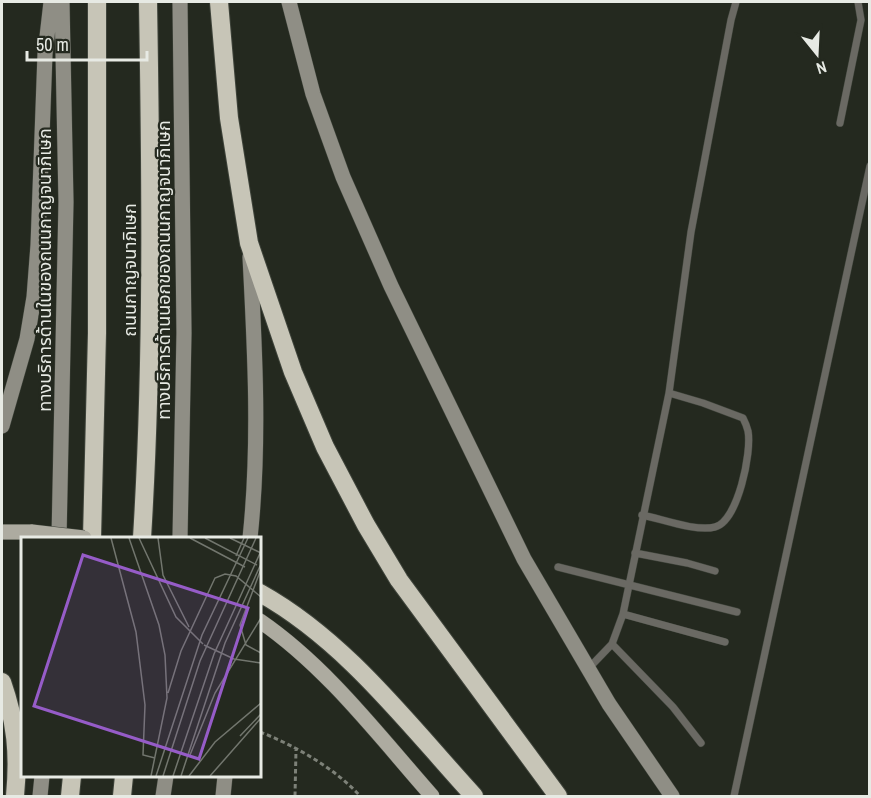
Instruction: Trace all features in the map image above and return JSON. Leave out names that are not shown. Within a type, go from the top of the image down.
[{"type":"highway","name":"ถนนกาญจนาภิเษก","points":[[92,537],[97,333],[97,2]]},
{"type":"highway","name":"ถนนกาญจนาภิเษก","points":[[142,537],[150,333],[148,2]]},
{"type":"highway","points":[[219,2],[230,118],[249,243],[293,372],[325,447],[366,525],[399,580],[558,796]]},
{"type":"highway","points":[[261,594],[307,623],[333,644],[368,679],[474,796]]},
{"type":"highway","points":[[2,682],[16,733],[15,796]]},
{"type":"highway","points":[[70,796],[72,777]]},
{"type":"highway","points":[[122,796],[124,777]]},
{"type":"main road","points":[[2,426],[27,339],[34,297],[45,54],[51,2]]},
{"type":"main road","name":"ทางบริการด้านในของถนนกาญจนาภิเษก","points":[[58,537],[66,202],[62,2]]},
{"type":"main road","name":"ทางบริการด้านนอกของถนนกาญจนาภิเษก","points":[[180,2],[184,333],[180,537]]},
{"type":"main road","points":[[289,2],[313,94],[343,177],[369,238],[519,549],[588,669],[672,796]]},
{"type":"main road","points":[[249,243],[257,398],[255,490],[250,537]]},
{"type":"main road","points":[[2,532],[32,532],[75,537]]},
{"type":"main road","points":[[261,622],[323,676],[432,796]]},
{"type":"main road","points":[[40,796],[42,777]]},
{"type":"main road","points":[[163,796],[166,777]]},
{"type":"main road","points":[[223,796],[225,777]]},
{"type":"lane","points":[[588,669],[612,644],[623,614],[669,393],[691,232],[728,31],[736,2]]},
{"type":"lane","points":[[840,123],[861,20],[858,2]]},
{"type":"lane","points":[[734,796],[870,166]]},
{"type":"lane","points":[[642,515],[702,527],[712,528],[721,525],[728,517],[737,498],[745,466],[748,433],[743,418],[669,393]]},
{"type":"lane","points":[[635,553],[715,571]]},
{"type":"lane","points":[[558,567],[737,612]]},
{"type":"lane","points":[[623,614],[725,642]]},
{"type":"lane","points":[[612,644],[673,707],[702,743]]},
{"type":"path","points":[[261,732],[283,741],[348,783],[360,796]]},
{"type":"path","points":[[295,796],[296,750]]}]
